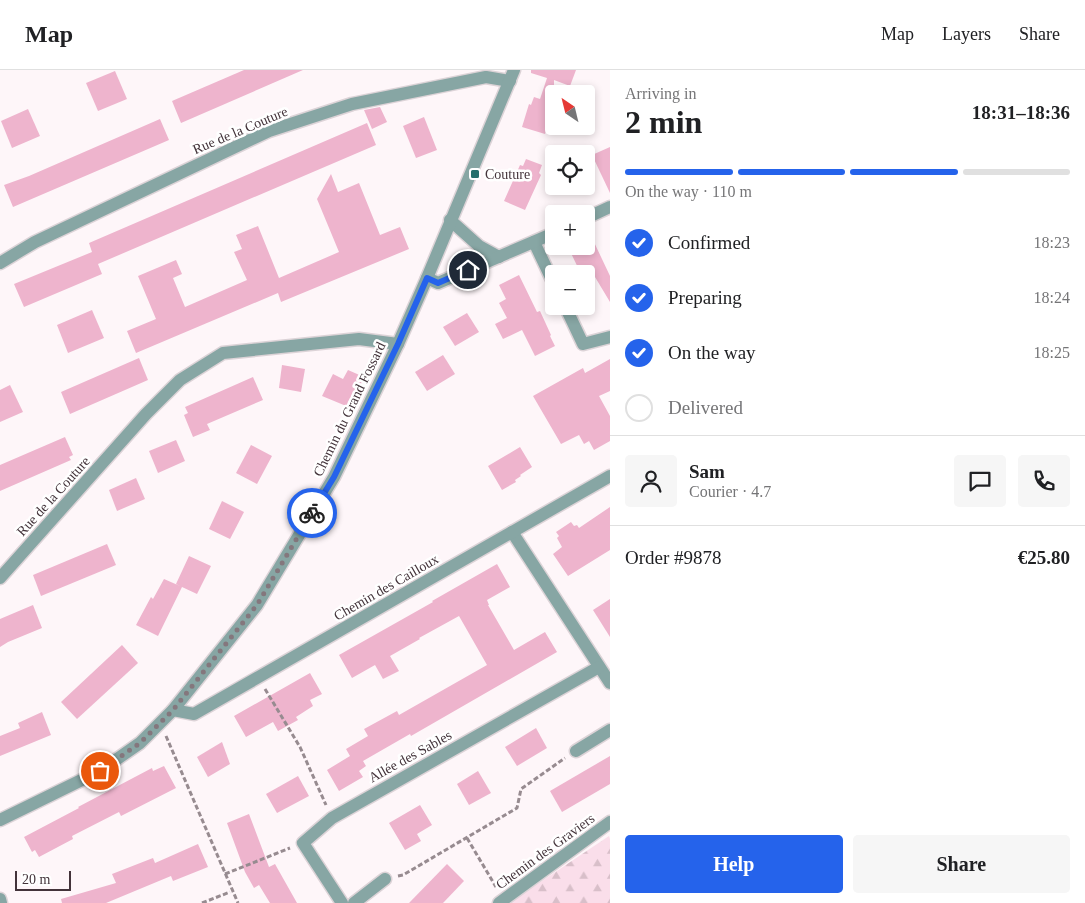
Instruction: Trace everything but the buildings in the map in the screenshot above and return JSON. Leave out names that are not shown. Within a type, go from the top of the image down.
[{"type":"street","name":"Chemin du Grand Fossard","points":[[0,820],[100,771],[140,743],[173,710],[257,605],[334,477],[398,344],[512,75]]},
{"type":"street","name":"Rue de la Couture","points":[[0,263],[35,242],[269,131],[352,104],[486,77],[512,75]]},
{"type":"street","points":[[595,214],[610,207]]},
{"type":"street","points":[[450,220],[479,246],[499,257]]},
{"type":"street","points":[[427,278],[438,283],[545,237]]},
{"type":"street","points":[[534,242],[545,265]]},
{"type":"street","points":[[569,315],[583,344],[610,337]]},
{"type":"street","name":"Rue de la Couture","points":[[0,578],[146,414],[180,380],[223,353],[359,339],[398,344]]},
{"type":"street","name":"Chemin des Cailloux","points":[[173,710],[194,714],[610,476]]},
{"type":"street","points":[[512,532],[610,683]]},
{"type":"street","name":"Allée des Sables","points":[[303,843],[332,818],[599,667]]},
{"type":"street","points":[[576,751],[610,730]]},
{"type":"street","name":"Chemin des Graviers","points":[[501,901],[610,822]]},
{"type":"street","points":[[303,843],[342,903]]},
{"type":"street","points":[[354,903],[385,878]]},
{"type":"street","points":[[0,899],[1,903]]},
{"type":"path","points":[[258,678],[300,747],[332,818]]},
{"type":"path","points":[[158,725],[168,738],[238,903]]},
{"type":"path","points":[[385,878],[403,875],[517,808],[520,789],[576,751]]},
{"type":"path","points":[[467,838],[501,901]]},
{"type":"path","points":[[225,874],[303,843]]},
{"type":"path","points":[[202,903],[230,892]]},
{"type":"green space","points":[[609,836],[610,903],[509,903]]},
{"type":"way so far","points":[[100,771],[140,743],[173,710],[257,605],[312,513]]},
{"type":"place","name":"Couture","points":[[475,174]]},
{"type":"route","points":[[312,513],[334,477],[398,344],[427,278],[438,283],[468,270]]}]
